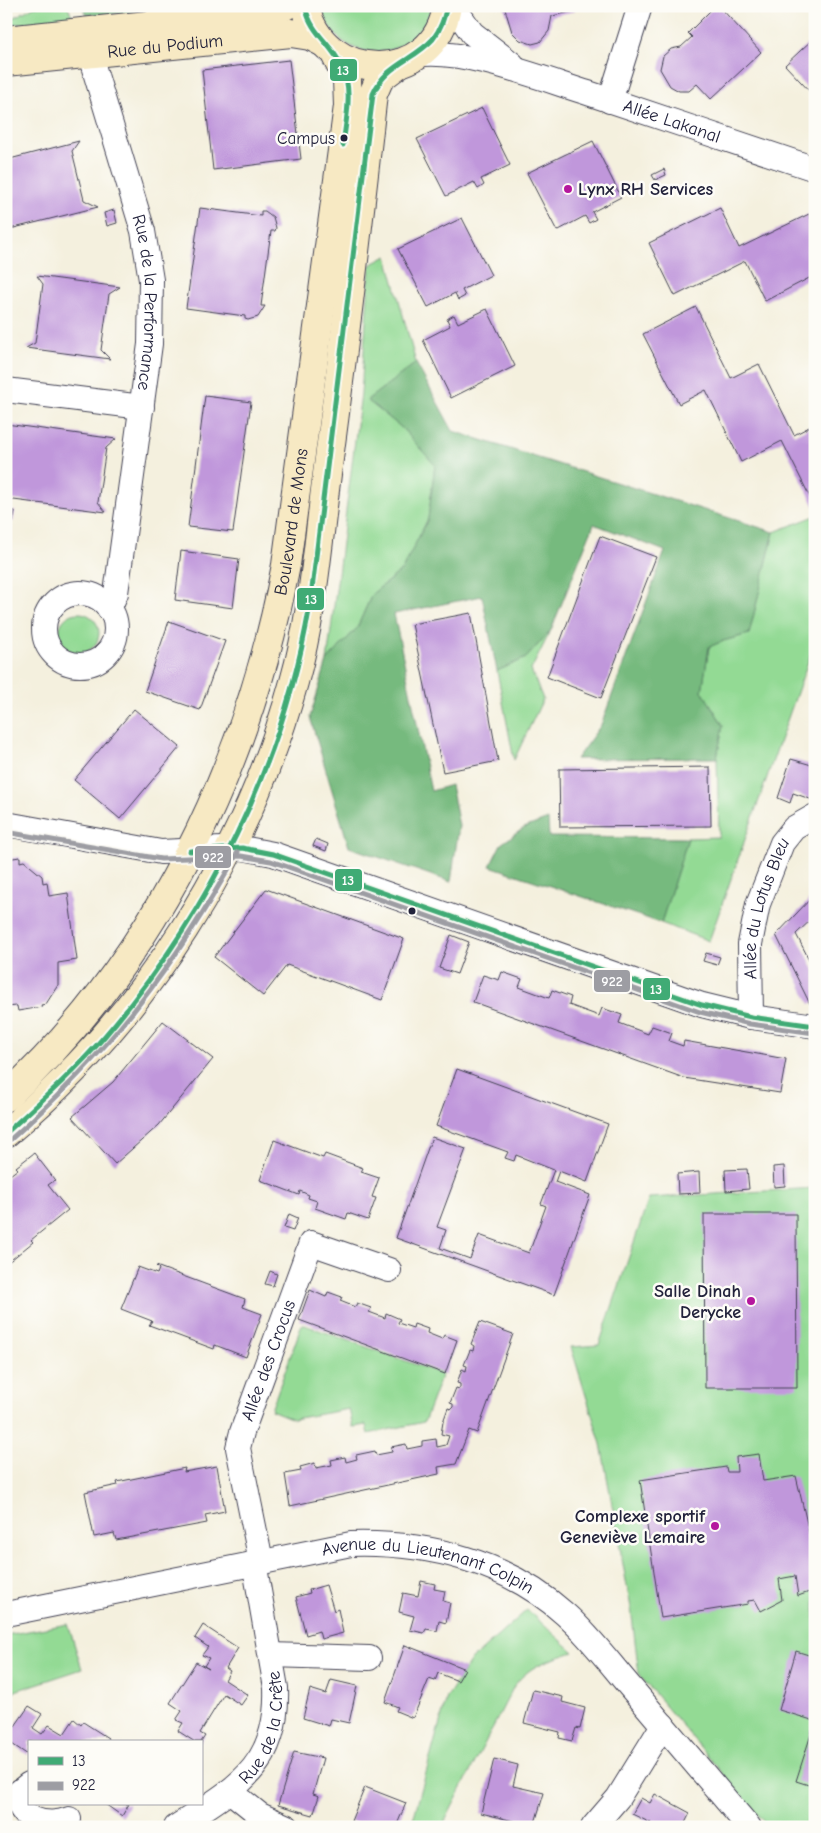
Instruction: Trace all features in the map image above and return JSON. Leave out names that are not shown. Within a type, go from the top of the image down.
[{"type":"main road","name":"Rue du Podium","points":[[6,62],[88,42],[262,13],[285,6]]},
{"type":"main road","name":"Boulevard de Mons","points":[[6,1097],[60,1045],[85,1015],[133,946],[190,851],[228,767],[249,708],[268,645],[286,565],[348,106],[346,79],[328,48],[308,20],[305,6]]},
{"type":"main road","name":"Boulevard de Mons","points":[[6,1133],[49,1094],[128,1008],[157,970],[190,921],[231,848],[285,715],[304,641],[339,384],[373,94],[380,78],[408,59],[436,36],[447,6]]},
{"type":"main road","name":"Rue du Podium","points":[[6,40],[88,42],[291,33],[310,36],[350,62],[366,66],[384,66],[408,59]]},
{"type":"street","name":"Allée Lakanal","points":[[453,6],[464,24],[478,39],[528,74]]},
{"type":"street","points":[[610,101],[640,6]]},
{"type":"street","name":"Rue de la Performance","points":[[88,42],[143,232],[152,280],[152,324],[142,407],[116,593],[109,609]]},
{"type":"street","name":"Allée Lakanal","points":[[408,59],[431,52],[458,55],[528,74],[815,169]]},
{"type":"street","points":[[6,390],[142,407]]},
{"type":"street","name":"Allée du Lotus Bleu","points":[[751,1016],[750,944],[758,904],[782,843],[794,828],[815,816]]},
{"type":"street","points":[[6,824],[161,852],[231,848],[255,850],[296,861],[702,1004],[751,1016],[815,1026]]},
{"type":"street","name":"Allée des Crocus","points":[[257,1562],[238,1448],[242,1432],[311,1243],[389,1270]]},
{"type":"street","name":"Avenue du Lieutenant Colpin","points":[[6,1614],[350,1544],[374,1543],[436,1549],[472,1560],[520,1582],[566,1615],[663,1725],[749,1827]]},
{"type":"street","name":"Rue de la Crête","points":[[176,1827],[230,1791],[256,1765],[272,1731],[277,1705],[257,1562]]},
{"type":"street","name":"Rue de la Crête","points":[[271,1655],[369,1658]]},
{"type":"street","points":[[596,1826],[618,1798],[663,1725]]},
{"type":"street","points":[[28,1785],[19,1792],[19,1804],[23,1812],[36,1820],[53,1824],[72,1817]]},
{"type":"street","name":"Rue de la Crête","points":[[230,1791],[260,1815],[287,1827]]},
{"type":"green space","points":[[35,6],[67,6],[74,19],[6,25],[6,18],[15,17]]},
{"type":"green space","points":[[82,6],[183,6],[88,17]]},
{"type":"green space","points":[[320,6],[433,6],[423,26],[409,40],[393,49],[375,52],[358,49],[342,41],[329,26]]},
{"type":"green space","points":[[387,256],[416,363],[367,400],[402,428],[435,465],[428,519],[402,570],[372,594],[357,628],[327,661],[361,393],[370,265]]},
{"type":"green space","points":[[416,363],[453,431],[774,532],[749,634],[709,647],[702,691],[723,725],[717,758],[576,759],[601,725],[665,551],[594,524],[551,630],[526,658],[497,671],[482,596],[394,614],[431,791],[451,785],[459,826],[451,882],[349,847],[310,717],[327,661],[357,628],[372,594],[402,570],[428,519],[435,465],[402,428],[367,400]]},
{"type":"green space","points":[[815,516],[815,642],[709,941],[661,923],[688,838],[719,837],[717,758],[723,725],[702,691],[709,647],[749,634],[774,532]]},
{"type":"green space","points":[[83,613],[90,616],[96,622],[99,633],[98,641],[90,650],[83,653],[75,653],[68,650],[60,641],[59,629],[62,622],[71,614]]},
{"type":"green space","points":[[551,630],[531,670],[543,699],[514,760],[497,671],[526,658]]},
{"type":"green space","points":[[548,819],[549,837],[688,838],[661,923],[490,866],[501,844],[524,828]]},
{"type":"green space","name":"Complexe sportif Geneviève Lemaire","points":[[815,1188],[815,1827],[768,1827],[639,1675],[631,1608],[601,1444],[571,1347],[599,1345],[649,1198]]},
{"type":"green space","points":[[302,1324],[442,1374],[424,1422],[368,1434],[366,1425],[353,1427],[349,1409],[293,1419],[271,1410]]},
{"type":"green space","points":[[527,1610],[574,1652],[541,1664],[527,1672],[514,1686],[442,1827],[411,1827],[447,1697],[472,1659]]},
{"type":"green space","points":[[68,1624],[82,1669],[6,1694],[6,1635]]},
{"type":"building","points":[[504,6],[574,6],[575,11],[552,16],[549,31],[540,42],[532,44],[520,40],[512,32]]},
{"type":"building","points":[[715,6],[719,6],[761,52],[711,99],[697,84],[689,91],[679,91],[670,86],[660,69],[663,56],[671,49],[681,47],[692,37],[688,33]]},
{"type":"building","points":[[815,37],[815,97],[785,65]]},
{"type":"building","points":[[289,60],[301,159],[213,170],[202,70]]},
{"type":"building","points":[[482,108],[510,165],[481,179],[484,185],[478,189],[474,182],[446,196],[417,139]]},
{"type":"building","points":[[79,141],[72,151],[84,200],[98,207],[6,230],[6,160]]},
{"type":"building","points":[[593,141],[621,197],[592,212],[596,219],[589,223],[585,216],[557,231],[527,173]]},
{"type":"building","points":[[664,169],[666,175],[655,180],[652,175]]},
{"type":"building","points":[[200,208],[261,216],[261,211],[265,211],[273,217],[276,228],[275,231],[271,231],[261,306],[265,306],[258,317],[248,320],[245,319],[245,316],[186,308]]},
{"type":"building","points":[[720,208],[739,248],[809,214],[815,226],[815,275],[765,301],[745,261],[675,296],[649,243]]},
{"type":"building","points":[[114,210],[117,223],[107,226],[104,213]]},
{"type":"building","points":[[462,218],[491,275],[462,290],[465,296],[458,300],[455,293],[428,307],[398,249]]},
{"type":"building","points":[[37,276],[120,287],[109,294],[101,350],[110,359],[26,348],[35,343],[43,284]]},
{"type":"building","points":[[696,307],[731,378],[759,364],[794,435],[815,424],[815,507],[782,441],[741,462],[706,390],[679,404],[643,334]]},
{"type":"building","points":[[487,309],[515,366],[451,398],[423,340],[450,326],[447,319],[454,315],[458,323]]},
{"type":"building","points":[[205,396],[251,402],[233,532],[188,527]]},
{"type":"building","points":[[6,424],[116,439],[106,448],[98,502],[106,512],[6,499]]},
{"type":"building","points":[[6,510],[15,511],[13,522],[6,521]]},
{"type":"building","points":[[600,536],[656,557],[601,698],[547,677]]},
{"type":"building","points":[[181,551],[239,559],[233,608],[175,600]]},
{"type":"building","points":[[471,613],[498,761],[443,772],[412,624]]},
{"type":"building","points":[[169,621],[225,641],[200,710],[145,691]]},
{"type":"building","points":[[134,709],[180,747],[120,819],[74,780]]},
{"type":"building","points":[[791,759],[815,766],[813,800],[793,793],[790,803],[778,798]]},
{"type":"building","points":[[710,767],[711,826],[560,827],[559,769]]},
{"type":"building","points":[[316,839],[328,844],[326,851],[313,846]]},
{"type":"building","points":[[20,857],[20,862],[24,861],[42,876],[43,883],[47,882],[49,896],[68,893],[77,960],[58,963],[58,985],[46,1004],[41,1005],[42,1007],[18,1011],[17,1006],[6,1007],[6,859]]},
{"type":"building","points":[[266,889],[404,939],[382,1000],[287,965],[263,996],[214,957]]},
{"type":"building","points":[[815,894],[815,916],[796,934],[815,971],[815,1001],[810,1004],[776,935]]},
{"type":"building","points":[[451,935],[469,942],[457,974],[439,968]]},
{"type":"building","points":[[706,953],[720,957],[717,965],[703,961]]},
{"type":"building","points":[[502,972],[522,979],[519,987],[549,998],[552,990],[571,997],[569,1005],[599,1016],[602,1008],[622,1015],[619,1023],[648,1034],[652,1026],[672,1033],[669,1041],[683,1046],[684,1041],[786,1059],[780,1093],[684,1078],[473,1002],[483,975],[499,980]]},
{"type":"building","points":[[163,1021],[213,1059],[159,1125],[115,1164],[72,1117],[113,1082]]},
{"type":"building","points":[[457,1069],[608,1124],[587,1182],[559,1171],[555,1182],[590,1195],[554,1295],[396,1238],[432,1137],[466,1149],[437,1227],[446,1230],[440,1248],[470,1259],[479,1235],[529,1253],[546,1206],[541,1204],[554,1170],[516,1155],[514,1161],[505,1158],[508,1152],[436,1126]]},
{"type":"building","points":[[274,1140],[323,1158],[325,1154],[363,1168],[361,1172],[379,1178],[372,1197],[376,1198],[368,1220],[348,1213],[346,1219],[315,1208],[317,1201],[308,1198],[309,1195],[300,1191],[299,1195],[260,1180]]},
{"type":"building","points":[[34,1153],[55,1180],[48,1185],[68,1210],[31,1240],[33,1242],[6,1264],[6,1178],[18,1169],[16,1167]]},
{"type":"building","points":[[784,1166],[785,1186],[774,1187],[773,1167]]},
{"type":"building","points":[[747,1169],[749,1189],[726,1191],[725,1170]]},
{"type":"building","points":[[699,1172],[700,1193],[678,1194],[677,1174]]},
{"type":"building","points":[[289,1214],[298,1218],[293,1231],[284,1228]]},
{"type":"building","name":"Salle Dinah Derycke","points":[[704,1214],[796,1214],[797,1388],[705,1388]]},
{"type":"building","points":[[156,1266],[245,1299],[243,1307],[262,1314],[246,1357],[215,1345],[214,1349],[149,1325],[152,1321],[121,1309],[138,1267],[157,1274],[159,1269]]},
{"type":"building","points":[[270,1271],[277,1274],[273,1286],[265,1284]]},
{"type":"building","points":[[310,1290],[326,1297],[328,1292],[342,1297],[340,1301],[355,1307],[357,1303],[371,1308],[369,1312],[385,1318],[386,1313],[400,1319],[398,1323],[413,1328],[414,1324],[428,1329],[427,1333],[442,1339],[444,1335],[457,1340],[445,1374],[299,1320]]},
{"type":"building","points":[[480,1322],[513,1334],[477,1433],[469,1430],[456,1464],[438,1467],[439,1474],[290,1506],[285,1474],[301,1471],[300,1467],[315,1463],[316,1468],[332,1465],[331,1460],[345,1457],[346,1462],[357,1459],[356,1455],[375,1451],[376,1455],[392,1452],[391,1447],[406,1444],[407,1449],[422,1446],[422,1441],[436,1439],[437,1447],[446,1445],[449,1436],[441,1434],[443,1422],[448,1408],[451,1409],[453,1407],[453,1404],[450,1403],[456,1388],[459,1389],[460,1387],[460,1384],[457,1383],[462,1369],[466,1371],[467,1366],[464,1365],[470,1350],[473,1351],[474,1346],[471,1344]]},
{"type":"building","points":[[759,1454],[763,1481],[796,1476],[815,1558],[815,1590],[798,1596],[795,1576],[779,1579],[782,1600],[761,1611],[755,1600],[748,1601],[748,1604],[661,1618],[640,1480],[726,1467],[727,1472],[737,1472],[736,1457]]},
{"type":"building","points":[[217,1466],[225,1511],[205,1515],[207,1523],[116,1540],[114,1533],[94,1537],[85,1492],[118,1485],[117,1482],[185,1468],[184,1472]]},
{"type":"building","points":[[421,1581],[435,1584],[434,1589],[445,1591],[443,1601],[450,1603],[446,1623],[439,1621],[437,1631],[426,1629],[424,1633],[410,1630],[414,1616],[399,1612],[403,1593],[418,1596]]},
{"type":"building","points":[[326,1585],[334,1611],[338,1609],[343,1633],[321,1639],[319,1631],[306,1635],[296,1597],[310,1593],[309,1590]]},
{"type":"building","points":[[203,1625],[238,1648],[226,1668],[230,1671],[225,1680],[248,1695],[241,1705],[224,1694],[200,1733],[205,1736],[202,1740],[192,1740],[178,1731],[183,1723],[176,1720],[182,1711],[170,1703],[196,1662],[209,1669],[204,1666],[209,1658],[202,1655],[208,1647],[195,1638]]},
{"type":"building","points":[[405,1645],[465,1669],[458,1681],[438,1673],[435,1681],[429,1679],[413,1718],[396,1711],[398,1707],[385,1702]]},
{"type":"building","points":[[796,1651],[815,1657],[815,1721],[779,1710]]},
{"type":"building","points":[[331,1680],[357,1686],[349,1723],[331,1719],[329,1726],[303,1718],[310,1689],[326,1694]]},
{"type":"building","points":[[533,1690],[563,1697],[562,1702],[585,1708],[580,1729],[576,1728],[572,1741],[559,1738],[560,1732],[524,1723]]},
{"type":"building","points":[[29,1706],[42,1714],[33,1728],[42,1734],[49,1725],[64,1734],[74,1719],[81,1725],[83,1722],[108,1738],[107,1740],[28,1740],[28,1755],[9,1742],[6,1746],[6,1739]]},
{"type":"building","points":[[815,1725],[815,1787],[796,1781]]},
{"type":"building","points":[[294,1752],[323,1758],[313,1794],[319,1796],[313,1815],[278,1805]]},
{"type":"building","points":[[494,1759],[518,1765],[513,1786],[544,1793],[534,1826],[481,1813]]},
{"type":"building","points":[[365,1787],[406,1803],[396,1827],[358,1827],[358,1824],[351,1821]]},
{"type":"building","points":[[655,1794],[690,1813],[683,1827],[649,1827],[651,1823],[632,1814],[641,1798],[650,1803]]},
{"type":"building","points":[[108,1806],[128,1806],[122,1816]]},
{"type":"transit line","name":"13","points":[[305,6],[316,31],[337,57],[345,74],[348,104],[343,145]]},
{"type":"transit line","name":"13","points":[[6,1133],[81,1062],[142,990],[177,940],[208,888],[236,835],[261,780],[281,723],[298,664],[310,605],[373,94],[378,84],[392,69],[417,53],[433,39],[440,27],[447,6]]},
{"type":"transit line","name":"922","points":[[6,832],[161,859],[241,856],[271,861],[700,1012],[750,1024],[814,1033]]},
{"type":"transit line","name":"13","points":[[190,851],[242,848],[273,854],[702,1005],[751,1017],[815,1026]]},
{"type":"transit line","name":"922","points":[[11,1139],[79,1074],[138,1006],[190,933],[238,852]]},
{"type":"place","name":"Campus","points":[[344,138]]},
{"type":"place","name":"Lynx RH Services","points":[[568,189]]},
{"type":"place","name":"Salle Dinah Derycke","points":[[751,1301]]},
{"type":"place","name":"Complexe sportif Geneviève Lemaire","points":[[715,1526]]}]
